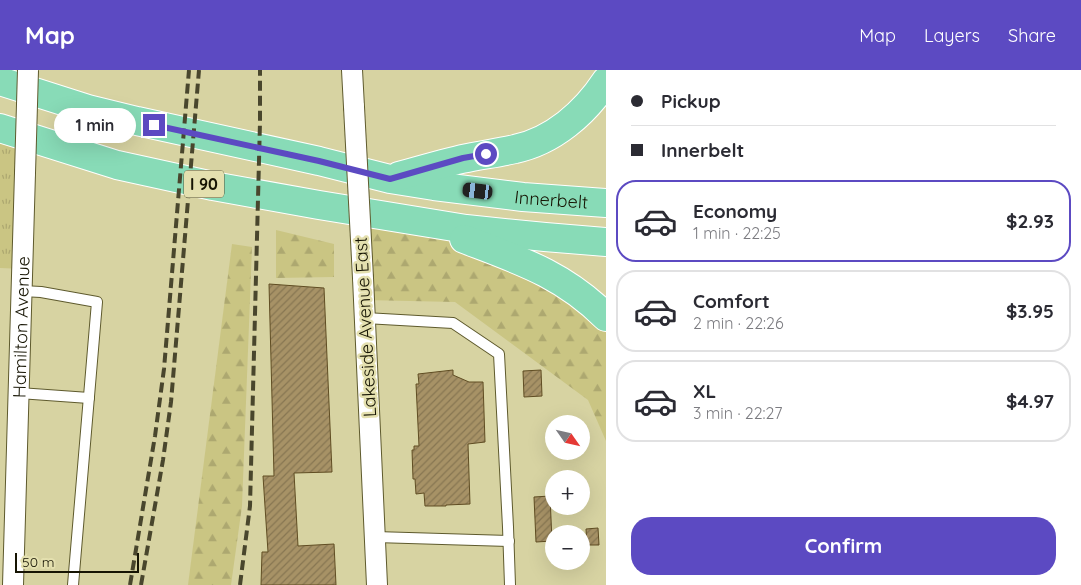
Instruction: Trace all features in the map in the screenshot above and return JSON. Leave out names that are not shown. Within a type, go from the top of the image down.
[{"type":"highway","name":"Innerbelt","points":[[0,81],[88,109],[137,122],[319,161],[390,179],[523,197],[606,203]]},
{"type":"highway","points":[[390,179],[463,158],[516,149],[532,144],[572,120],[606,81]]},
{"type":"highway","name":"I 90","points":[[0,128],[117,165],[213,186],[413,221],[504,233],[606,242]]},
{"type":"highway","points":[[413,221],[524,261],[565,283],[606,317]]},
{"type":"street","name":"Hamilton Avenue","points":[[13,585],[28,70]]},
{"type":"street","name":"Lakeside Avenue East","points":[[352,70],[377,585]]},
{"type":"lane","points":[[22,291],[41,292],[97,302],[73,585]]},
{"type":"lane","points":[[365,318],[453,323],[499,354],[510,585]]},
{"type":"lane","points":[[19,393],[89,398]]},
{"type":"lane","points":[[375,537],[508,541]]},
{"type":"green space","points":[[0,128],[26,136],[23,269],[0,268]]},
{"type":"green space","points":[[360,217],[413,221],[606,317],[606,441],[588,400],[455,302],[364,300]]},
{"type":"green space","points":[[276,230],[334,244],[334,277],[276,278]]},
{"type":"green space","points":[[232,244],[252,247],[242,506],[231,585],[188,585]]},
{"type":"building","points":[[269,284],[324,288],[332,472],[294,473],[298,546],[334,544],[336,585],[261,585],[262,552],[268,552],[263,476],[274,476]]},
{"type":"building","points":[[453,370],[453,375],[469,382],[483,382],[485,442],[468,444],[470,504],[425,506],[424,493],[416,494],[415,479],[413,479],[412,450],[414,450],[414,446],[419,446],[416,384],[419,384],[418,374]]},
{"type":"building","points":[[541,370],[542,396],[524,397],[523,371]]},
{"type":"building","points":[[545,496],[545,515],[551,515],[551,525],[545,525],[545,541],[536,542],[534,497]]},
{"type":"building","points":[[598,528],[599,545],[590,545],[590,529]]},
{"type":"railway","points":[[130,585],[155,436],[164,369],[189,70]]},
{"type":"railway","points":[[141,585],[171,402],[199,70]]},
{"type":"railway","points":[[240,585],[250,506],[260,70]]},
{"type":"route","points":[[154,125],[319,161],[390,179],[463,158],[486,154]]}]
